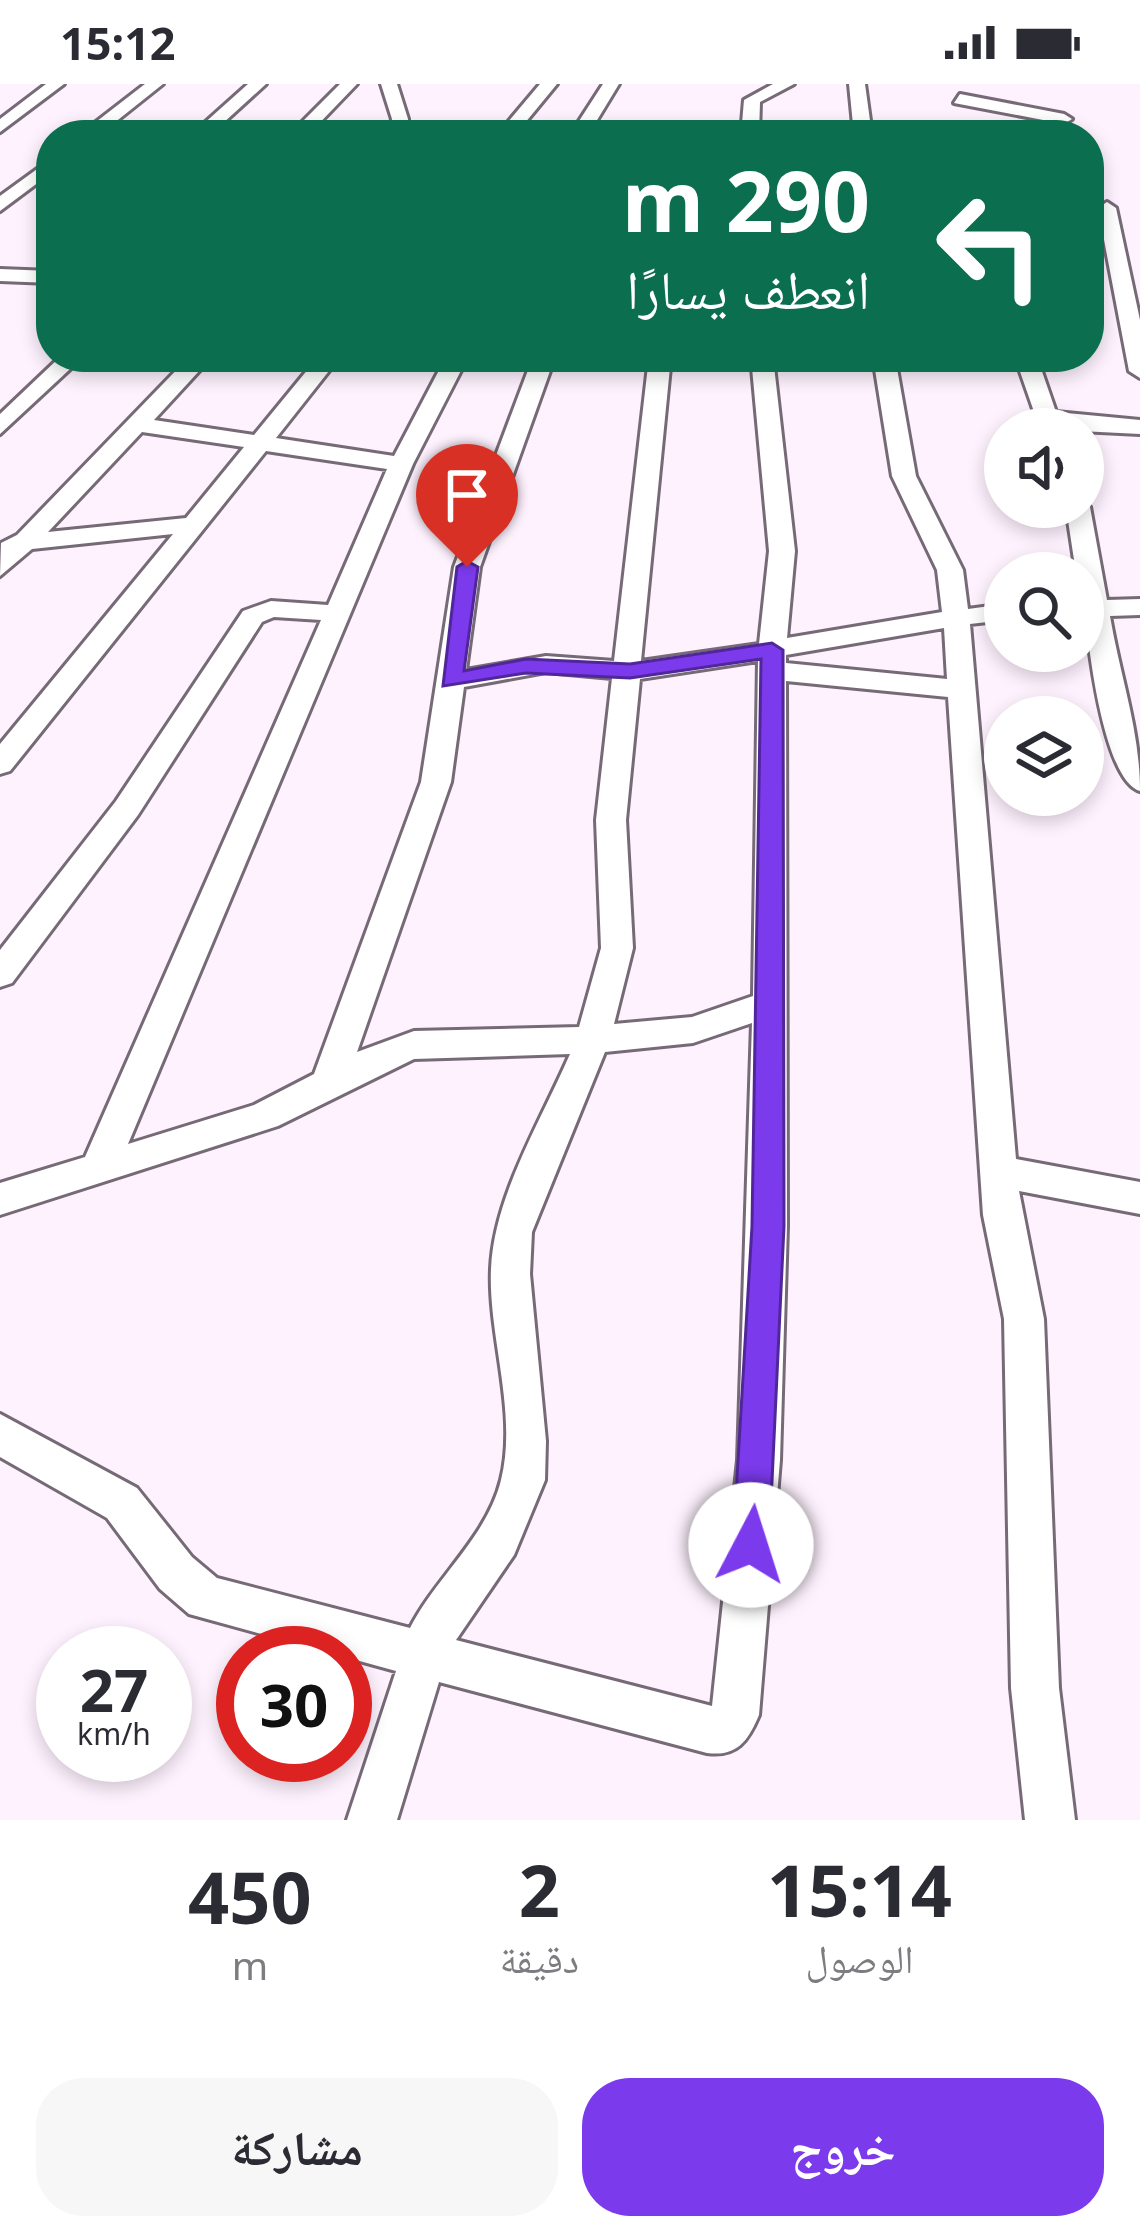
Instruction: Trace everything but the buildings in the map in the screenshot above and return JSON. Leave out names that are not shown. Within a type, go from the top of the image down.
[{"type":"street","points":[[0,128],[56,84]]},
{"type":"street","points":[[108,120],[155,84]]},
{"type":"street","points":[[217,120],[258,84]]},
{"type":"street","points":[[313,120],[349,84]]},
{"type":"street","points":[[389,84],[395,120]]},
{"type":"street","points":[[519,120],[549,84]]},
{"type":"street","points":[[588,120],[611,84]]},
{"type":"street","points":[[751,120],[752,100],[786,84]]},
{"type":"street","points":[[857,84],[861,120]]},
{"type":"street","points":[[958,100],[1064,119]]},
{"type":"street","points":[[0,205],[36,176]]},
{"type":"street","points":[[1107,208],[1140,371]]},
{"type":"street","points":[[0,275],[36,273]]},
{"type":"street","points":[[0,427],[57,372]]},
{"type":"street","points":[[0,568],[12,543],[186,372]]},
{"type":"street","points":[[0,764],[317,372]]},
{"type":"street","points":[[99,1168],[401,464],[449,372]]},
{"type":"street","points":[[328,1083],[436,782],[467,567],[538,372]]},
{"type":"street","points":[[372,1820],[422,1659],[441,1618],[499,1539],[523,1480],[525,1442],[510,1274],[514,1232],[593,1040],[619,927],[609,849],[659,372]]},
{"type":"street","points":[[0,1434],[122,1504],[176,1573],[205,1598],[422,1659],[707,1729],[723,1731],[736,1715],[760,1437],[774,660],[782,551],[763,372]]},
{"type":"street","points":[[887,372],[904,476],[950,570],[956,614],[998,1171],[1005,1241],[1024,1319],[1035,1688],[1050,1820]]},
{"type":"street","points":[[1031,372],[1044,408]]},
{"type":"street","points":[[134,424],[401,464]]},
{"type":"street","points":[[1104,426],[1140,428]]},
{"type":"street","points":[[12,543],[196,524]]},
{"type":"street","points":[[1104,608],[1140,607]]},
{"type":"street","points":[[0,974],[127,808],[252,617],[271,609],[336,613]]},
{"type":"street","points":[[452,681],[546,664],[630,671],[774,660],[956,614],[984,613]]},
{"type":"street","points":[[774,660],[962,689]]},
{"type":"street","points":[[1104,670],[1140,781]]},
{"type":"street","points":[[0,1199],[250,1122],[380,1056],[428,1042],[593,1040],[693,1030],[771,1003]]},
{"type":"street","points":[[998,1171],[1140,1198]]},
{"type":"route","points":[[467,567],[452,681],[546,664],[630,671],[732,660],[772,650],[776,671],[768,1226],[751,1545]]}]
